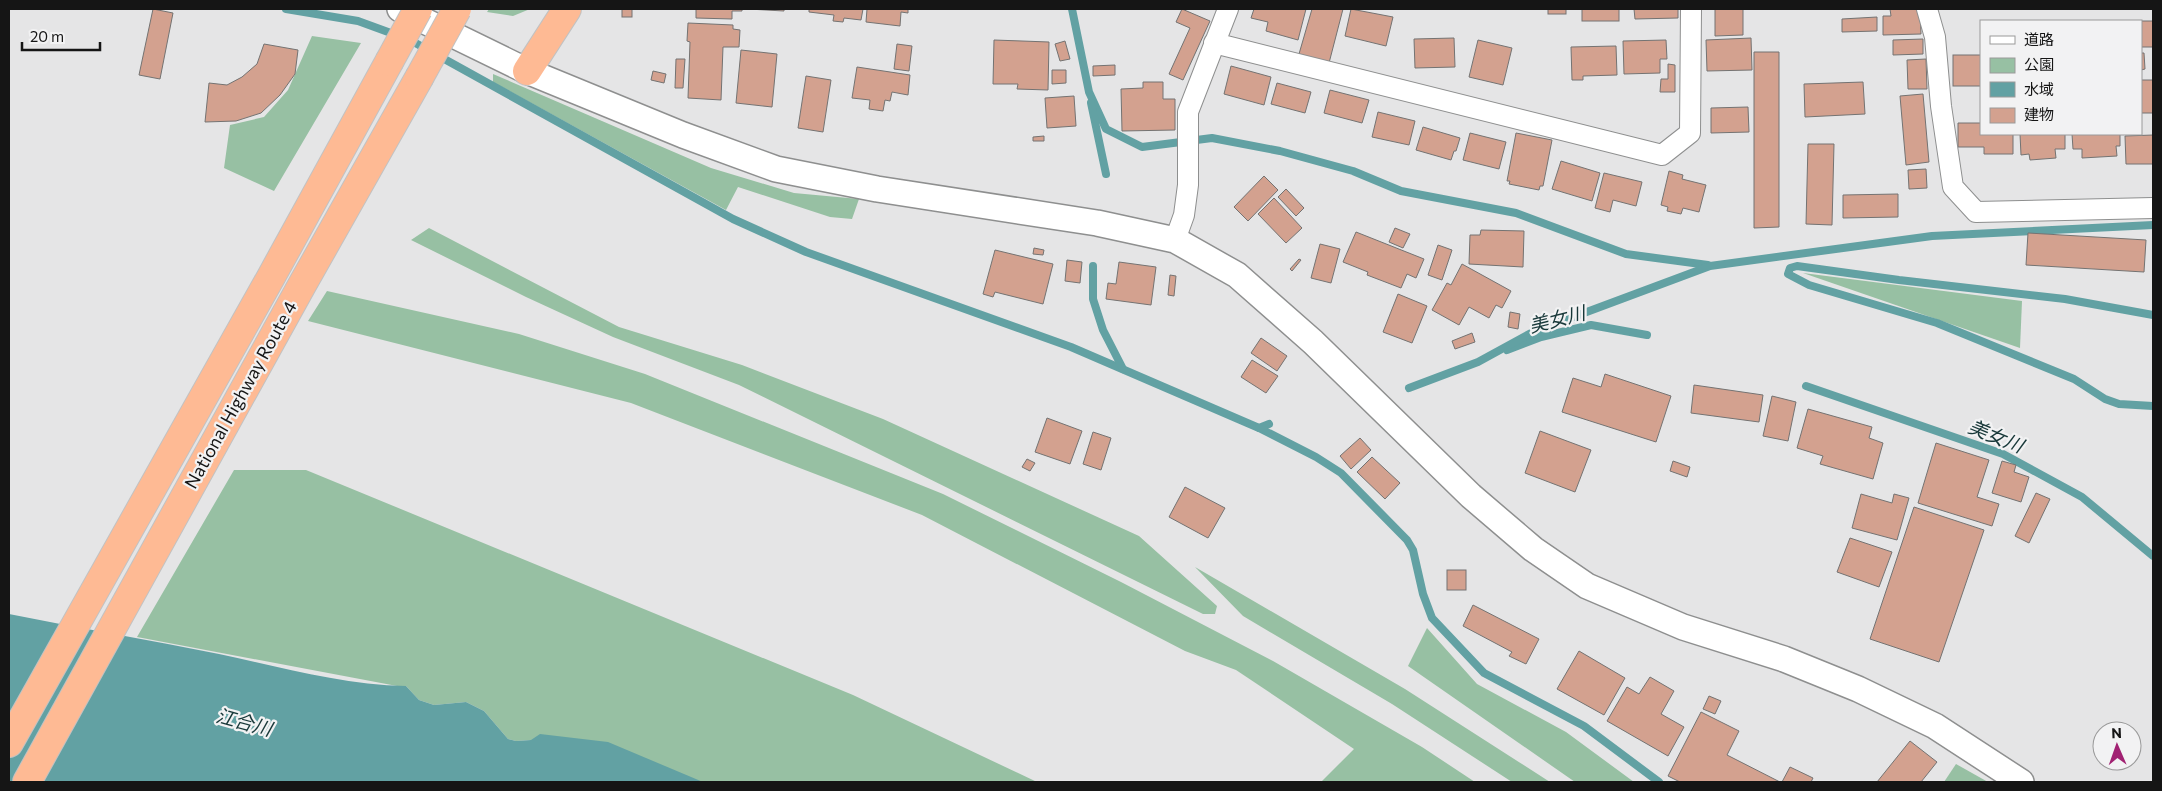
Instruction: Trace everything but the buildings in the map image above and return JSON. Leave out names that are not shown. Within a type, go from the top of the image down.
[{"type":"highway","name":"National Highway Route 4","points":[[9,743],[272,277],[418,9]]},
{"type":"highway","name":"National Highway Route 4","points":[[27,782],[457,9]]},
{"type":"highway","points":[[527,71],[567,9]]},
{"type":"street","points":[[400,9],[527,71],[683,135],[776,169],[877,189],[1097,223],[1174,240],[1237,275],[1313,342],[1471,496],[1533,549],[1587,586],[1682,627],[1784,659],[1858,689],[1935,726],[2021,782]]},
{"type":"street","points":[[1174,240],[1184,215],[1188,185],[1188,112],[1228,9]]},
{"type":"street","points":[[1214,43],[1662,155],[1690,133],[1690,9]]},
{"type":"street","points":[[1927,9],[1936,37],[1941,106],[1953,187],[1976,212],[2153,208]]},
{"type":"green space","points":[[489,9],[530,9],[513,16],[487,12]]},
{"type":"green space","points":[[312,36],[361,43],[274,191],[224,168],[230,125],[264,117],[288,90]]},
{"type":"green space","points":[[493,74],[711,168],[794,193],[859,199],[852,219],[830,217],[738,187],[726,210],[493,82]]},
{"type":"green space","points":[[429,228],[619,327],[742,365],[883,419],[1139,536],[1217,606],[1215,614],[1203,614],[739,385],[613,337],[526,297],[411,240]]},
{"type":"green space","points":[[1803,273],[2022,301],[2020,348]]},
{"type":"green space","points":[[327,291],[519,334],[645,374],[943,494],[1121,582],[1273,661],[1422,747],[1475,782],[1321,782],[1354,749],[1236,670],[1185,651],[922,515],[631,403],[308,321]]},
{"type":"green space","points":[[234,470],[306,470],[853,695],[1037,782],[703,782],[531,740],[516,741],[508,739],[484,711],[466,702],[434,705],[419,700],[406,686],[397,686],[137,637]]},
{"type":"green space","points":[[1195,567],[1405,689],[1550,782],[1512,782],[1392,704],[1243,616]]},
{"type":"green space","points":[[1427,628],[1477,684],[1566,732],[1634,782],[1575,782],[1408,666]]},
{"type":"green space","points":[[1956,764],[1988,782],[1944,782]]},
{"type":"water","name":"江合川","points":[[9,614],[219,654],[335,679],[406,686],[419,700],[434,705],[466,702],[484,711],[508,739],[516,741],[531,740],[540,734],[608,742],[703,782],[9,782]]},
{"type":"waterway","points":[[286,9],[358,21],[410,40],[733,219],[806,252],[1071,347],[1259,428],[1269,424]]},
{"type":"waterway","points":[[1072,9],[1089,92],[1106,129],[1142,147],[1212,138],[1280,151],[1353,171],[1401,191],[1516,213],[1626,254],[1708,265]]},
{"type":"waterway","points":[[1091,103],[1106,174]]},
{"type":"waterway","points":[[1409,388],[1478,362],[1533,332],[1710,266],[1932,236],[2153,225]]},
{"type":"waterway","points":[[1093,266],[1093,299],[1103,330],[1123,369]]},
{"type":"waterway","points":[[2153,315],[2065,299],[1797,266],[1790,268],[1788,274],[1809,285],[1937,323],[2074,379],[2105,399],[2119,404],[2153,406]]},
{"type":"waterway","name":"美女川","points":[[1507,350],[1541,337],[1591,325],[1647,335]]},
{"type":"waterway","name":"美女川","points":[[1806,386],[2003,454],[2082,497],[2153,556]]},
{"type":"waterway","points":[[1259,428],[1316,457],[1341,473],[1407,540],[1413,550],[1423,594],[1432,618],[1484,673],[1584,726],[1659,782]]}]
